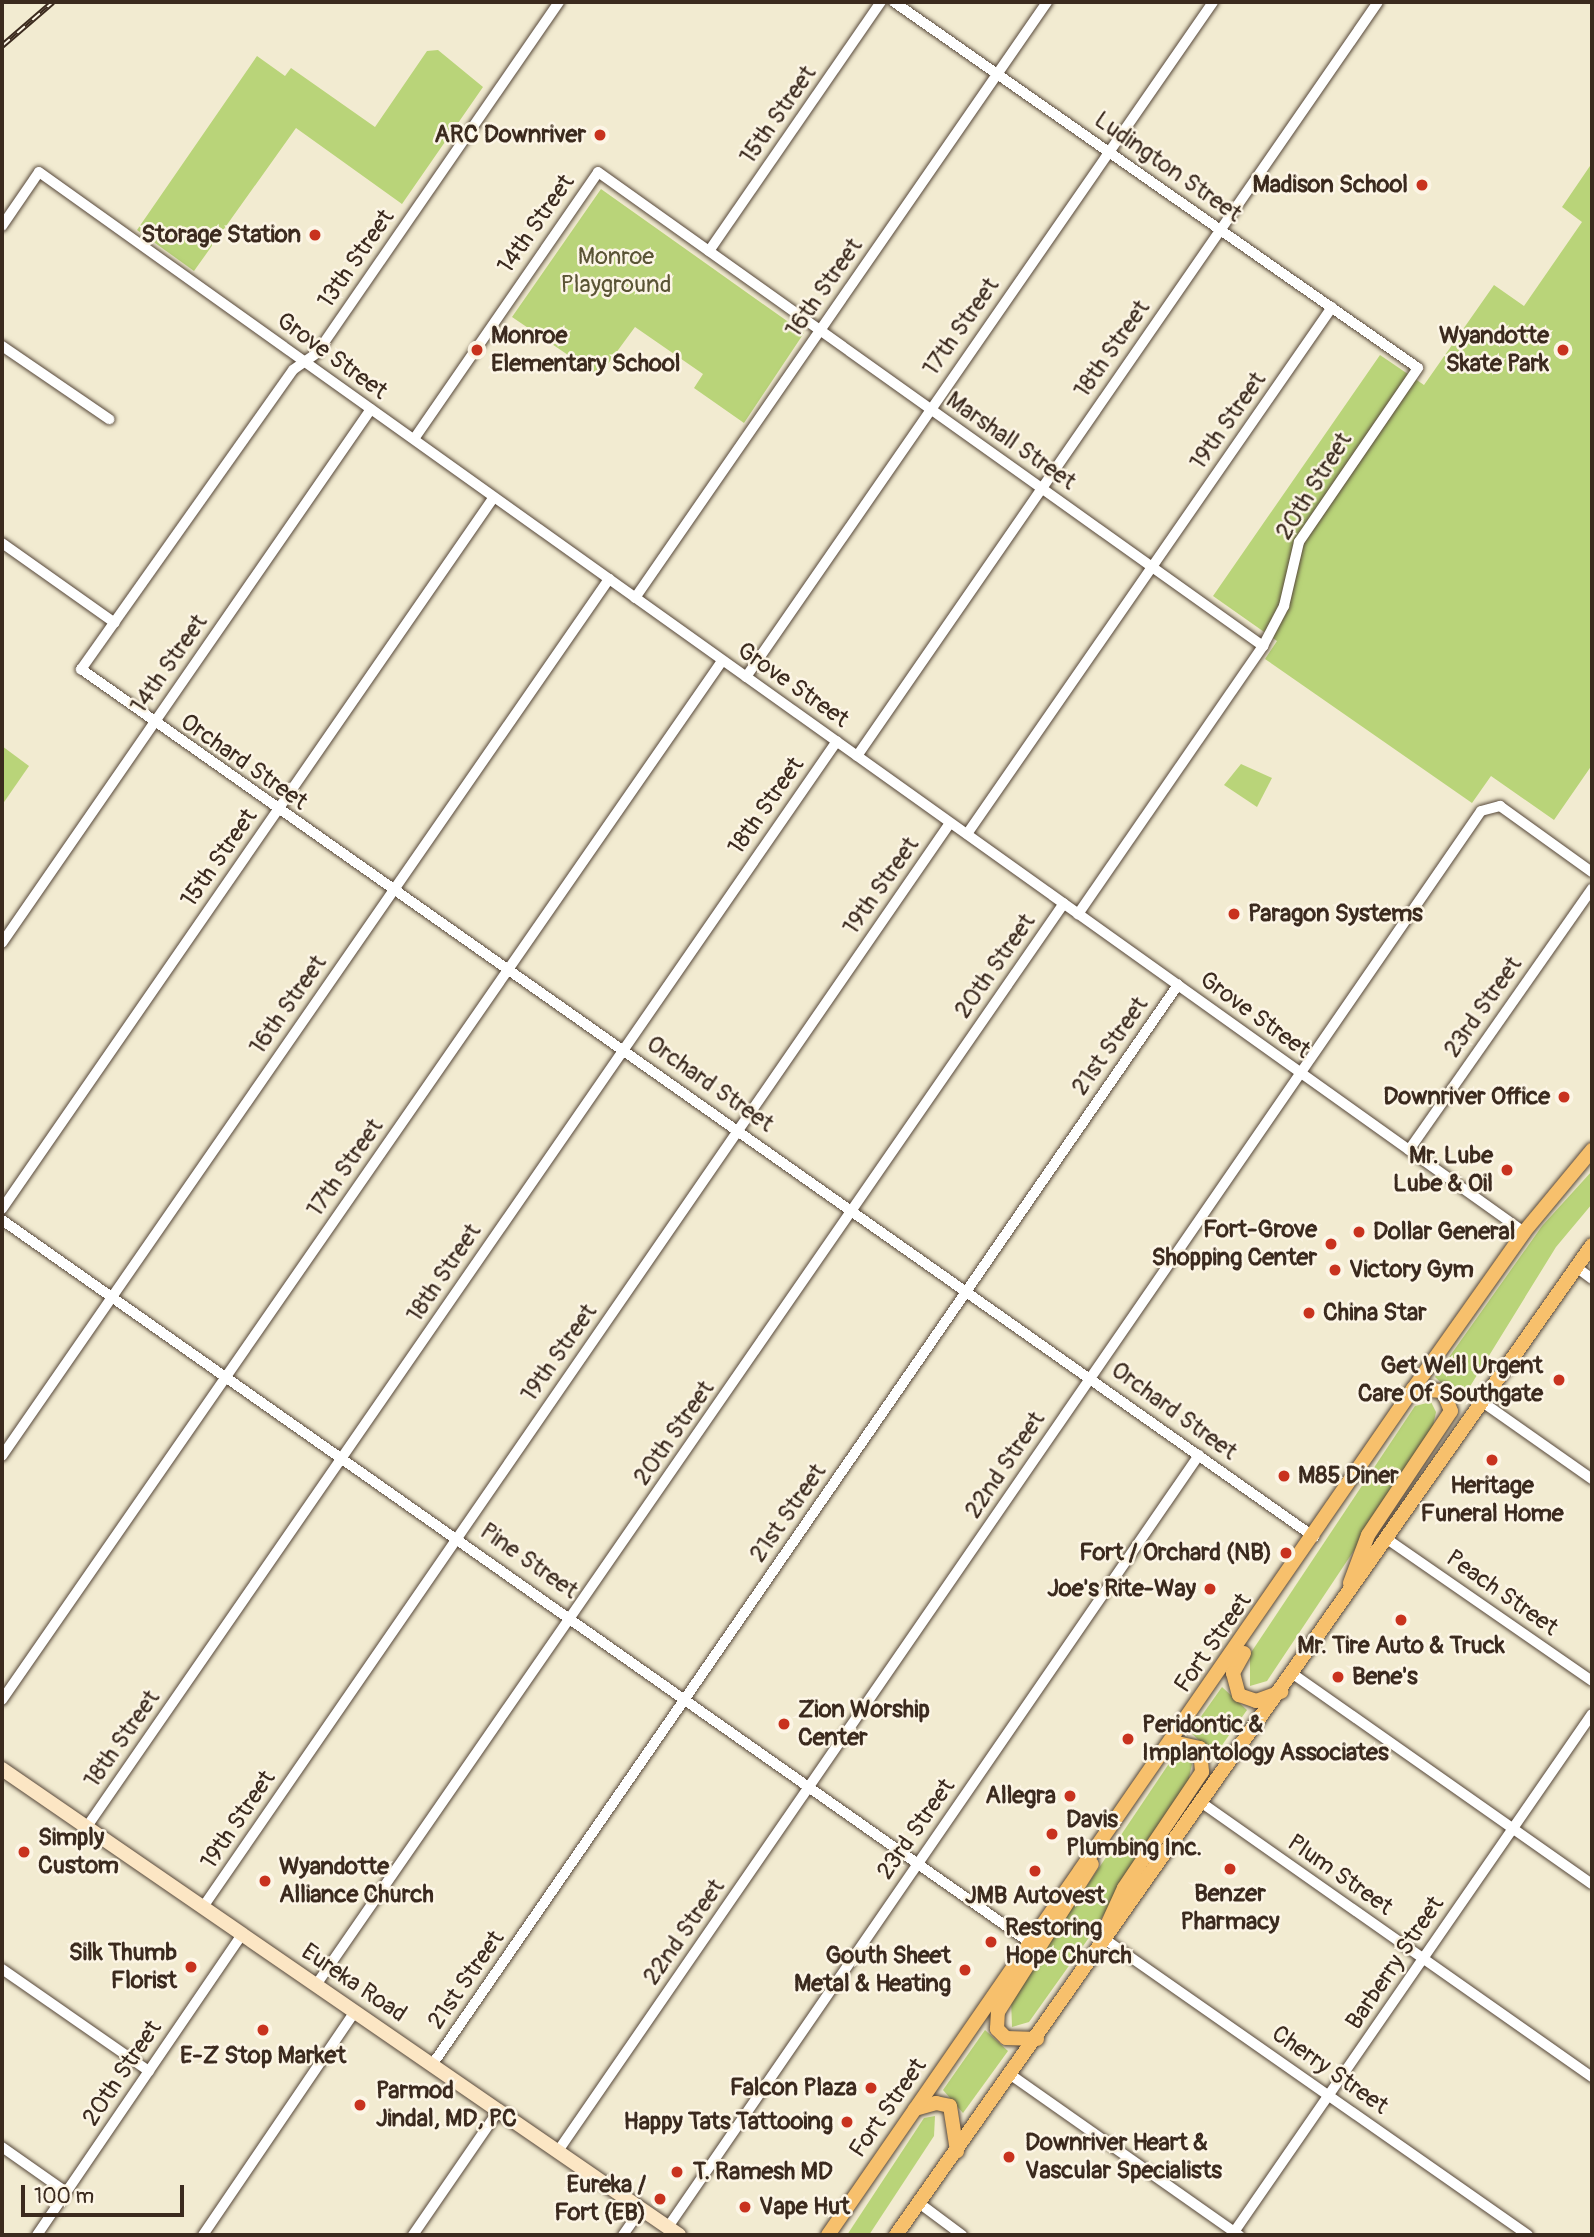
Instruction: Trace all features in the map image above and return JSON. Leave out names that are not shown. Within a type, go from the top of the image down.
[{"type":"main road","name":"Fort Street","points":[[828,2235],[1029,1942],[1314,1538],[1413,1389],[1524,1232],[1592,1150]]},
{"type":"main road","points":[[896,2235],[1281,1692],[1574,1266],[1592,1245]]},
{"type":"main road","points":[[1342,1604],[1368,1535],[1451,1411],[1449,1397],[1439,1388],[1413,1389]]},
{"type":"main road","points":[[1281,1692],[1245,1698],[1234,1689],[1233,1674],[1325,1535],[1341,1494]]},
{"type":"main road","points":[[1091,1962],[1124,1888],[1202,1772],[1200,1748],[1172,1742]]},
{"type":"main road","name":"Eureka Road","points":[[2,1769],[674,2231]]},
{"type":"main road","points":[[1037,2039],[1000,2035],[998,2012],[1076,1897],[1097,1846]]},
{"type":"main road","points":[[915,2109],[936,2103],[950,2106],[957,2151]]},
{"type":"street","name":"13th Street","points":[[81,669],[293,370],[305,362],[559,2]]},
{"type":"street","name":"15th Street","points":[[709,251],[881,2]]},
{"type":"street","name":"Ludington Street","points":[[894,2],[1418,368]]},
{"type":"street","name":"16th Street","points":[[635,598],[1047,2]]},
{"type":"street","name":"17th Street","points":[[746,677],[1213,2]]},
{"type":"street","name":"18th Street","points":[[857,756],[1378,2]]},
{"type":"street","name":"Grove Street","points":[[2,226],[39,172],[1524,1232]]},
{"type":"street","name":"Marshall Street","points":[[598,172],[1263,646]]},
{"type":"street","name":"14th Street","points":[[414,439],[598,172]]},
{"type":"street","name":"19th Street","points":[[967,834],[1332,307]]},
{"type":"street","points":[[2,346],[108,419]]},
{"type":"street","name":"20th Street","points":[[1078,914],[1263,646],[1284,606],[1305,532],[1418,368]]},
{"type":"street","name":"14th Street","points":[[2,943],[371,409]]},
{"type":"street","name":"15th Street","points":[[2,1209],[494,497]]},
{"type":"street","points":[[2,543],[115,623]]},
{"type":"street","name":"16th Street","points":[[2,1456],[609,579]]},
{"type":"street","name":"17th Street","points":[[2,1700],[722,661]]},
{"type":"street","name":"Orchard Street","points":[[81,669],[153,724],[739,1130],[1091,1377],[1314,1538]]},
{"type":"street","name":"18th Street","points":[[86,1828],[837,741]]},
{"type":"street","name":"22nd Street","points":[[558,2151],[1299,1072],[1489,805],[1500,806],[1592,872]]},
{"type":"street","name":"19th Street","points":[[203,1907],[950,823]]},
{"type":"street","name":"23rd Street","points":[[1409,1150],[1592,888]]},
{"type":"street","name":"20th Street","points":[[316,1985],[573,1617],[1063,904]]},
{"type":"street","name":"21st Street","points":[[432,2065],[1178,985]]},
{"type":"street","name":"Pine Street","points":[[2,1220],[687,1697],[1029,1942]]},
{"type":"street","points":[[1574,1266],[1592,1279]]},
{"type":"street","points":[[1481,1401],[1592,1479]]},
{"type":"street","name":"23rd Street","points":[[674,2231],[919,1863],[1199,1455]]},
{"type":"street","name":"Peach Street","points":[[1387,1539],[1592,1681]]},
{"type":"street","points":[[1293,1674],[1592,1884]]},
{"type":"street","name":"Barberry Street","points":[[1235,2234],[1592,1714]]},
{"type":"street","name":"Plum Street","points":[[1202,1803],[1592,2077]]},
{"type":"street","name":"20th Street","points":[[37,2235],[242,1934]]},
{"type":"street","name":"Cherry Street","points":[[1106,1940],[1528,2235]]},
{"type":"street","points":[[2,1969],[149,2071]]},
{"type":"street","points":[[203,2235],[355,2011]]},
{"type":"street","points":[[1010,2075],[1235,2234]]},
{"type":"street","points":[[413,2235],[499,2110]]},
{"type":"street","points":[[2,2147],[66,2192]]},
{"type":"street","points":[[919,2203],[962,2235]]},
{"type":"street","points":[[623,2235],[641,2209]]},
{"type":"green space","points":[[438,50],[483,87],[402,204],[296,128],[194,271],[137,230],[257,56],[285,76],[291,68],[375,127],[427,51]]},
{"type":"green space","points":[[1592,163],[1592,765],[1554,820],[1491,776],[1472,803],[1265,659],[1277,641],[1213,596],[1380,355],[1424,385],[1494,285],[1524,306],[1582,222],[1562,207]]},
{"type":"green space","name":"Monroe Playground","points":[[601,189],[804,333],[744,423],[694,388],[703,374],[635,327],[599,376],[512,317]]},
{"type":"green space","points":[[2,746],[29,766],[2,805]]},
{"type":"green space","points":[[1241,764],[1272,778],[1257,807],[1224,785]]},
{"type":"green space","points":[[1592,1171],[1592,1204],[1556,1247],[1461,1401],[1435,1377],[1542,1226]]},
{"type":"green space","points":[[1431,1402],[1436,1412],[1431,1435],[1267,1681],[1250,1686],[1250,1654],[1415,1406]]},
{"type":"green space","points":[[1222,1687],[1247,1710],[1215,1755],[1190,1732]]},
{"type":"green space","points":[[1186,1755],[1192,1764],[1188,1783],[1088,1939],[1029,2022],[1012,2027],[1011,1999],[1172,1759]]},
{"type":"green space","points":[[985,2030],[1008,2051],[963,2113],[943,2090]]},
{"type":"green space","points":[[935,2116],[934,2136],[869,2235],[847,2235],[924,2118]]},
{"type":"railway","points":[[2,46],[53,2]]},
{"type":"place","name":"ARC Downriver","points":[[600,135]]},
{"type":"place","name":"Madison School","points":[[1422,185]]},
{"type":"place","name":"Storage Station","points":[[315,235]]},
{"type":"place","name":"Monroe Elementary School","points":[[477,350]]},
{"type":"place","name":"Wyandotte Skate Park","points":[[1563,350]]},
{"type":"place","name":"Paragon Systems","points":[[1234,914]]},
{"type":"place","name":"Downriver Office","points":[[1564,1097]]},
{"type":"place","name":"Mr. Lube Lube & Oil","points":[[1507,1170]]},
{"type":"place","name":"Dollar General","points":[[1359,1232]]},
{"type":"place","name":"Fort-Grove Shopping Center","points":[[1331,1244]]},
{"type":"place","name":"Victory Gym","points":[[1335,1270]]},
{"type":"place","name":"China Star","points":[[1309,1313]]},
{"type":"place","name":"Get Well Urgent Care Of Southgate","points":[[1559,1380]]},
{"type":"place","name":"Heritage Funeral Home","points":[[1492,1460]]},
{"type":"place","name":"M85 Diner","points":[[1284,1476]]},
{"type":"place","name":"Fort / Orchard (NB)","points":[[1286,1553]]},
{"type":"place","name":"Joe's Rite-Way","points":[[1210,1589]]},
{"type":"place","name":"Mr. Tire Auto & Truck","points":[[1401,1620]]},
{"type":"place","name":"Bene's","points":[[1338,1677]]},
{"type":"place","name":"Zion Worship Center","points":[[784,1724]]},
{"type":"place","name":"Peridontic & Implantology Associates","points":[[1128,1739]]},
{"type":"place","name":"Allegra","points":[[1070,1796]]},
{"type":"place","name":"Davis Plumbing Inc.","points":[[1052,1834]]},
{"type":"place","name":"Simply Custom","points":[[24,1852]]},
{"type":"place","name":"Benzer Pharmacy","points":[[1230,1869]]},
{"type":"place","name":"JMB Autovest","points":[[1035,1871]]},
{"type":"place","name":"Wyandotte Alliance Church","points":[[265,1881]]},
{"type":"place","name":"Restoring Hope Church","points":[[991,1942]]},
{"type":"place","name":"Silk Thumb Florist","points":[[191,1967]]},
{"type":"place","name":"Gouth Sheet Metal & Heating","points":[[965,1970]]},
{"type":"place","name":"E-Z Stop Market","points":[[263,2030]]},
{"type":"place","name":"Falcon Plaza","points":[[871,2088]]},
{"type":"place","name":"Parmod Jindal, MD, PC","points":[[360,2105]]},
{"type":"place","name":"Happy Tats Tattooing","points":[[847,2122]]},
{"type":"place","name":"Downriver Heart & Vascular Specialists","points":[[1009,2157]]},
{"type":"place","name":"T. Ramesh MD","points":[[677,2172]]},
{"type":"place","name":"Eureka / Fort (EB)","points":[[660,2199]]},
{"type":"place","name":"Vape Hut","points":[[745,2207]]}]
